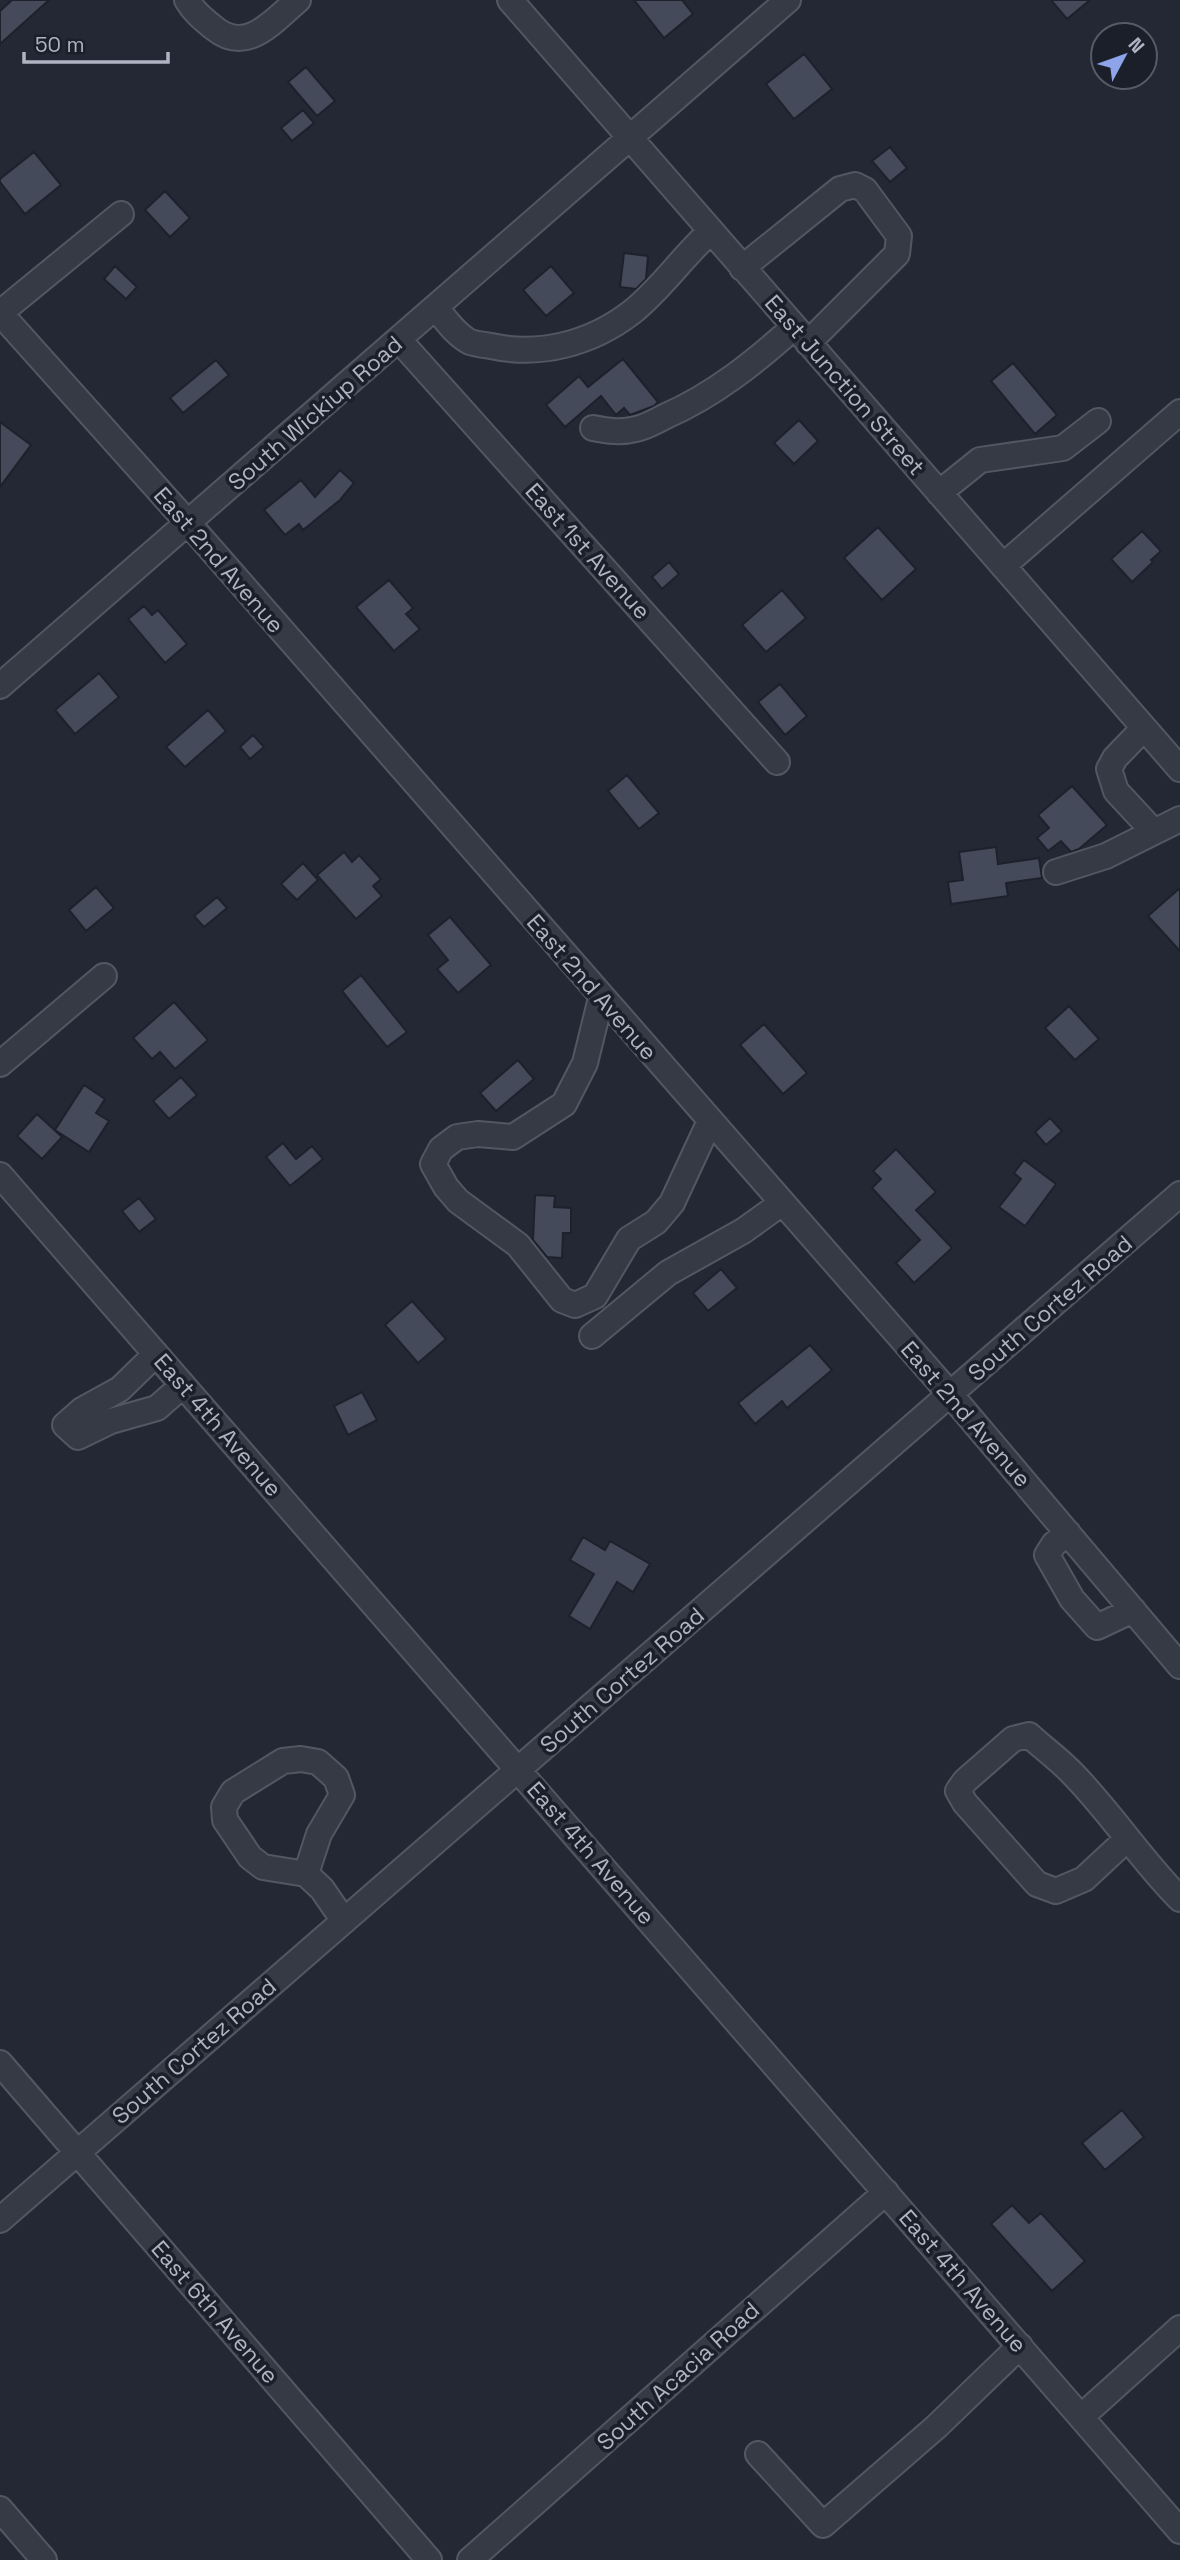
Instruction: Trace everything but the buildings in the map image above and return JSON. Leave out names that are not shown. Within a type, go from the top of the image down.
[{"type":"street","points":[[187,0],[194,12],[218,32],[243,39],[259,32],[298,0]]},
{"type":"street","name":"East Junction Street","points":[[510,0],[1180,769]]},
{"type":"street","name":"South Wickiup Road","points":[[0,686],[788,0]]},
{"type":"street","points":[[593,428],[612,432],[638,429],[683,409],[721,386],[761,357],[801,335],[897,254],[899,236],[865,190],[855,185],[840,189],[743,268]]},
{"type":"street","points":[[0,313],[121,214]]},
{"type":"street","points":[[436,308],[456,331],[471,342],[504,349],[535,351],[573,344],[607,328],[633,311],[710,231]]},
{"type":"street","name":"East 2nd Avenue","points":[[0,313],[188,523],[950,1394],[1180,1666]]},
{"type":"street","name":"East 1st Avenue","points":[[399,340],[777,762]]},
{"type":"street","points":[[1003,566],[1180,412]]},
{"type":"street","points":[[939,493],[980,460],[1063,448],[1098,421]]},
{"type":"street","points":[[1144,728],[1115,758],[1109,769],[1116,790],[1154,832]]},
{"type":"street","points":[[1056,872],[1105,856],[1180,819]]},
{"type":"street","points":[[0,1064],[104,976]]},
{"type":"street","points":[[601,998],[585,1063],[564,1104],[513,1138],[478,1134],[457,1137],[441,1149],[433,1164],[446,1187],[458,1201],[519,1245],[562,1300],[575,1305],[595,1296],[629,1239],[656,1223],[672,1203],[710,1121]]},
{"type":"street","name":"East 4th Avenue","points":[[0,1175],[1180,2531]]},
{"type":"street","name":"South Cortez Road","points":[[0,2220],[1180,1194]]},
{"type":"street","points":[[592,1336],[668,1273],[743,1231],[782,1203]]},
{"type":"street","points":[[156,1354],[120,1389],[82,1410],[65,1426],[78,1437],[111,1421],[157,1408],[183,1385]]},
{"type":"street","points":[[1068,1533],[1054,1544],[1047,1555],[1072,1599],[1097,1627],[1133,1610]]},
{"type":"street","points":[[1127,1839],[1084,1879],[1056,1891],[1037,1884],[965,1803],[958,1791],[965,1781],[1013,1739],[1029,1735],[1070,1771],[1127,1839],[1157,1876],[1180,1899]]},
{"type":"street","points":[[306,1874],[319,1834],[342,1795],[336,1779],[318,1762],[301,1759],[283,1761],[233,1792],[224,1807],[225,1820],[250,1857],[263,1867],[306,1874],[322,1889],[344,1921]]},
{"type":"street","name":"East 6th Avenue","points":[[0,2063],[429,2560]]},
{"type":"street","name":"South Acacia Road","points":[[470,2560],[886,2192]]},
{"type":"street","points":[[1081,2417],[1180,2328]]},
{"type":"street","points":[[758,2454],[823,2525],[936,2427],[1020,2346]]},
{"type":"street","points":[[0,2509],[44,2560]]}]
